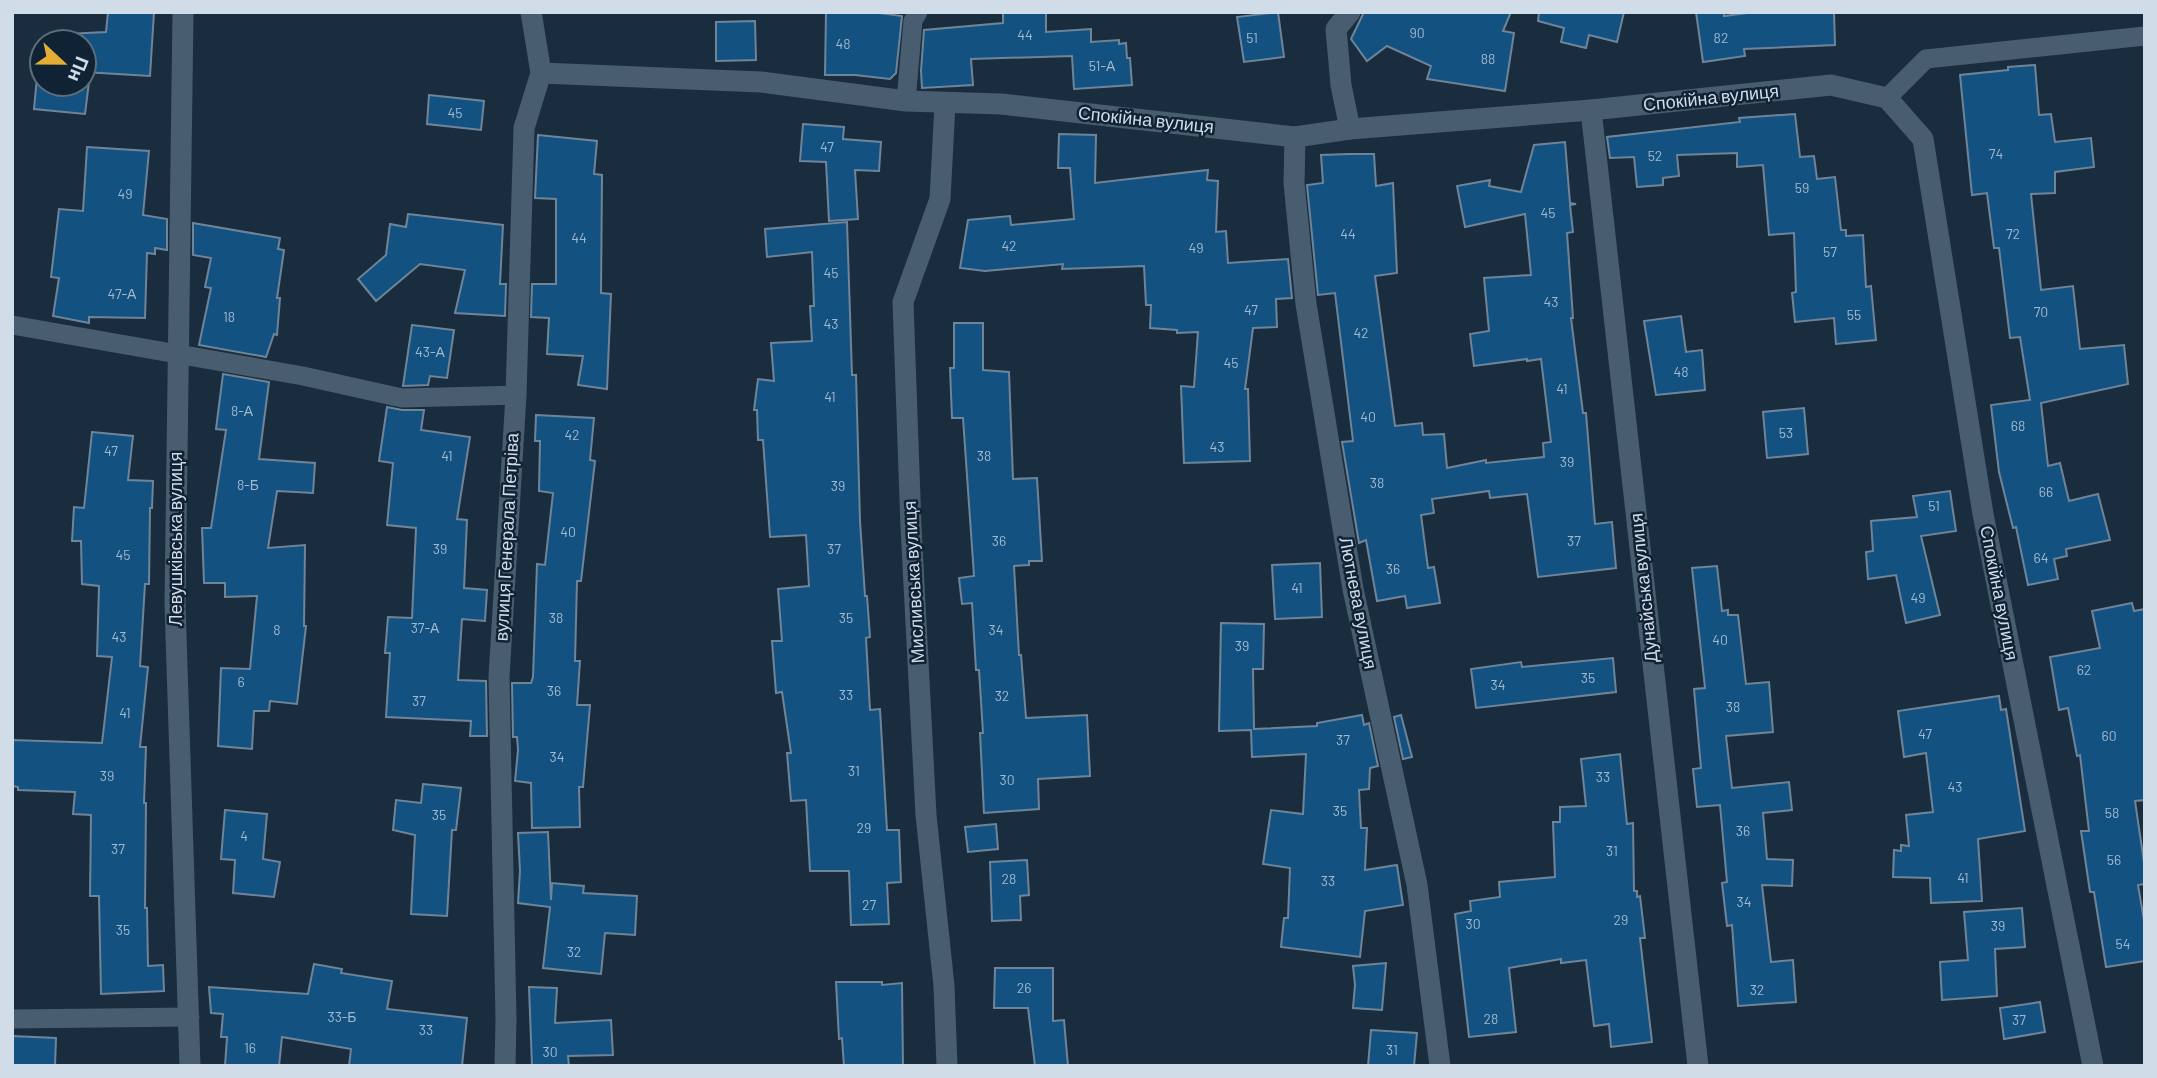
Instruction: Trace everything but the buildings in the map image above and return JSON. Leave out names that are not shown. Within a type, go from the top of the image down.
[{"type":"street","name":"Левушківська вулиця","points":[[183,12],[175,604],[190,1066]]},
{"type":"street","name":"вулиця Генерала Петріва","points":[[505,1066],[499,677],[516,395],[524,128],[541,73],[531,12]]},
{"type":"street","points":[[1350,12],[1333,21],[1350,129]]},
{"type":"street","name":"Спокійна вулиця","points":[[541,73],[761,82],[906,101],[1000,104],[1295,137],[1350,129],[1591,110],[1830,85],[1887,98],[1923,139],[1983,514],[2093,1066]]},
{"type":"street","name":"Мисливська вулиця","points":[[945,104],[940,199],[903,302],[926,815],[944,986],[947,1066]]},
{"type":"street","name":"Дунайська вулиця","points":[[1591,110],[1698,1066]]},
{"type":"street","name":"Лютнева вулиця","points":[[1295,137],[1294,183],[1306,304],[1353,589],[1417,885],[1440,1066]]},
{"type":"lane","points":[[906,101],[913,21],[918,12]]},
{"type":"lane","points":[[1887,98],[1926,59],[2145,36]]},
{"type":"lane","points":[[12,325],[303,376],[402,398],[516,395]]},
{"type":"lane","points":[[12,1019],[190,1017]]}]
